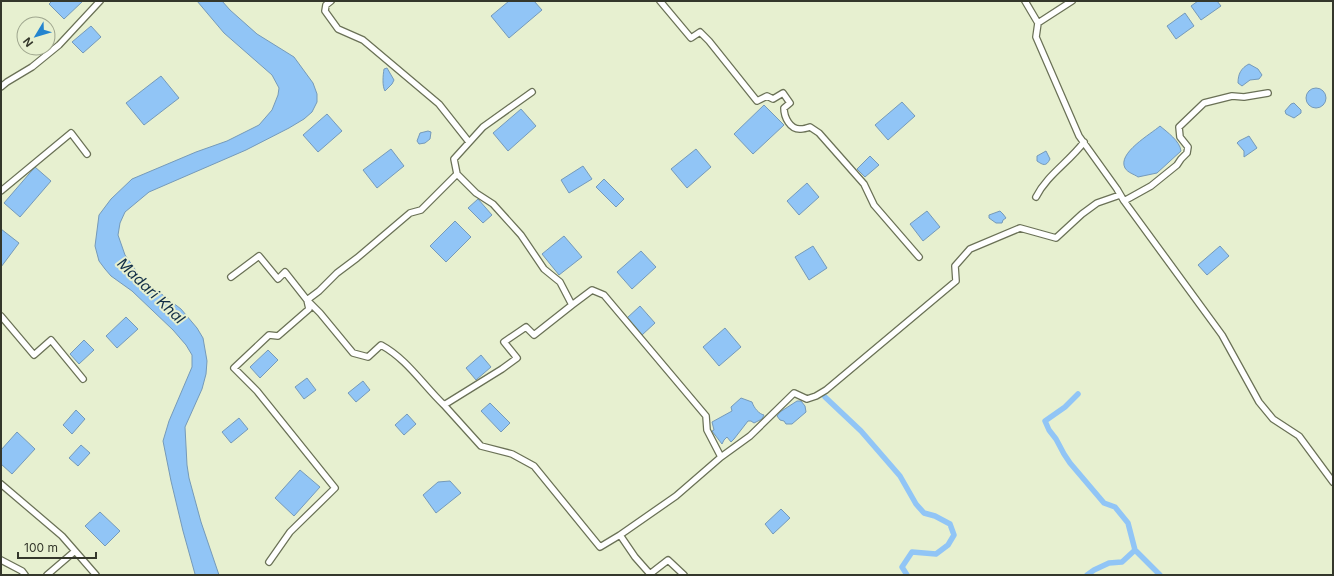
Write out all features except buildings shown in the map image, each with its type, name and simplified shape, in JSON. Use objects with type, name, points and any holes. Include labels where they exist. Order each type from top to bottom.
[{"type":"street","points":[[1,88],[7,82],[32,67],[59,45],[100,1]]},
{"type":"street","points":[[331,1],[326,5],[325,11],[338,29],[363,40],[438,104],[469,142]]},
{"type":"street","points":[[660,1],[691,38],[700,32],[709,41],[757,101],[767,96],[773,99],[783,94],[790,103],[784,108],[784,115],[788,122],[796,129],[810,127],[819,133],[864,184],[874,205],[919,257]]},
{"type":"street","points":[[1025,1],[1038,23],[1036,37],[1079,136],[1124,201],[1222,335],[1259,402],[1273,419],[1299,436],[1333,482]]},
{"type":"street","points":[[1038,23],[1072,1]]},
{"type":"street","points":[[532,92],[483,127],[454,159],[457,174],[476,193],[493,204],[521,235],[544,270],[560,282],[572,306]]},
{"type":"street","points":[[1124,201],[1151,186],[1178,165],[1187,153],[1188,147],[1180,137],[1179,127],[1204,103],[1232,96],[1244,97],[1268,93]]},
{"type":"street","points":[[1,191],[71,133],[87,154]]},
{"type":"street","points":[[1036,197],[1041,186],[1075,153],[1084,142]]},
{"type":"street","points":[[308,300],[337,273],[410,213],[421,210],[457,174]]},
{"type":"street","points":[[232,277],[259,256],[278,279],[285,272],[353,353],[368,357],[381,345],[389,349],[411,368],[428,389],[481,446],[512,454],[534,466],[600,547],[676,496],[721,457],[750,436],[794,393],[807,399],[826,390],[956,281],[955,266],[970,249],[1020,228],[1056,238],[1082,214],[1097,203],[1120,195]]},
{"type":"street","points":[[444,405],[517,358],[504,342],[526,327],[534,335],[592,290],[604,295],[706,416],[707,430],[721,457]]},
{"type":"street","points":[[269,562],[290,532],[335,488],[256,391],[234,368],[269,335],[278,336],[309,309],[308,300]]},
{"type":"street","points":[[1,316],[34,355],[51,340],[83,379]]},
{"type":"street","points":[[1,484],[62,536],[96,575]]},
{"type":"street","points":[[620,535],[649,575],[668,560],[684,575]]},
{"type":"street","points":[[47,575],[75,551]]},
{"type":"street","points":[[1,560],[22,571],[25,575]]},
{"type":"water","points":[[52,1],[83,1],[64,19],[49,4]]},
{"type":"water","name":"Madari Khal","points":[[197,1],[222,1],[257,34],[294,57],[313,83],[317,94],[317,102],[312,112],[304,119],[246,150],[149,192],[125,212],[120,223],[118,235],[125,255],[142,279],[181,309],[197,328],[203,338],[207,361],[206,374],[202,389],[185,427],[187,465],[201,522],[219,575],[195,574],[183,531],[163,441],[169,421],[192,367],[192,355],[186,345],[173,330],[132,291],[111,276],[99,261],[95,246],[99,215],[111,199],[132,179],[196,152],[227,141],[259,125],[272,110],[279,88],[272,75],[224,33]]},
{"type":"water","points":[[509,1],[534,1],[542,10],[509,38],[491,16]]},
{"type":"water","points":[[1198,1],[1217,1],[1221,6],[1201,20],[1191,6]]},
{"type":"water","points":[[1185,13],[1194,26],[1176,39],[1167,26]]},
{"type":"water","points":[[91,26],[101,37],[83,53],[72,42]]},
{"type":"water","points":[[1249,64],[1258,69],[1262,75],[1259,79],[1250,80],[1242,86],[1238,83],[1239,74],[1244,67]]},
{"type":"water","points":[[387,68],[394,80],[385,91],[383,74],[384,69]]},
{"type":"water","points":[[161,76],[179,98],[144,125],[126,103]]},
{"type":"water","points":[[1312,88],[1320,88],[1326,94],[1326,102],[1320,108],[1312,108],[1306,102],[1306,94]]},
{"type":"water","points":[[902,102],[915,116],[888,140],[875,125]]},
{"type":"water","points":[[1294,103],[1301,110],[1301,113],[1294,118],[1286,114],[1285,111],[1291,104]]},
{"type":"water","points":[[764,105],[784,125],[753,154],[734,134]]},
{"type":"water","points":[[521,109],[536,126],[508,151],[493,133]]},
{"type":"water","points":[[327,114],[342,131],[318,152],[303,135]]},
{"type":"water","points":[[1160,126],[1176,140],[1181,151],[1157,173],[1138,177],[1126,170],[1124,162],[1130,150]]},
{"type":"water","points":[[428,131],[431,132],[430,139],[425,143],[419,144],[417,141],[420,133]]},
{"type":"water","points":[[1249,136],[1257,148],[1244,157],[1244,151],[1237,143]]},
{"type":"water","points":[[391,149],[404,166],[377,188],[363,170]]},
{"type":"water","points":[[696,149],[711,167],[687,188],[671,169]]},
{"type":"water","points":[[1046,151],[1050,159],[1047,163],[1043,164],[1037,161],[1037,156]]},
{"type":"water","points":[[870,156],[879,165],[865,177],[857,169]]},
{"type":"water","points":[[583,166],[592,179],[569,193],[561,180]]},
{"type":"water","points":[[35,167],[51,181],[20,217],[4,203]]},
{"type":"water","points":[[604,179],[624,199],[616,207],[596,187]]},
{"type":"water","points":[[807,183],[819,197],[799,215],[787,201]]},
{"type":"water","points":[[478,199],[492,215],[483,223],[468,208]]},
{"type":"water","points":[[927,211],[940,227],[923,241],[910,224]]},
{"type":"water","points":[[1000,211],[1006,218],[1002,223],[996,223],[989,218],[989,215]]},
{"type":"water","points":[[455,221],[471,237],[446,262],[430,246]]},
{"type":"water","points":[[1,229],[19,243],[1,267]]},
{"type":"water","points":[[564,236],[582,257],[559,275],[542,254]]},
{"type":"water","points":[[813,246],[827,268],[809,280],[795,257]]},
{"type":"water","points":[[1220,246],[1229,256],[1207,275],[1198,265]]},
{"type":"water","points":[[641,251],[656,267],[632,289],[617,272]]},
{"type":"water","points":[[640,306],[655,323],[642,335],[627,318]]},
{"type":"water","points":[[126,317],[138,329],[117,348],[106,336]]},
{"type":"water","points":[[725,328],[741,347],[719,366],[703,347]]},
{"type":"water","points":[[84,340],[94,350],[79,364],[70,354]]},
{"type":"water","points":[[268,350],[278,360],[260,378],[250,367]]},
{"type":"water","points":[[481,355],[491,367],[476,380],[466,368]]},
{"type":"water","points":[[307,378],[316,390],[304,399],[295,387]]},
{"type":"water","points":[[363,381],[370,390],[356,402],[348,393]]},
{"type":"water","points":[[741,398],[752,402],[757,410],[764,415],[762,419],[754,423],[748,421],[731,442],[727,437],[722,444],[712,431],[714,430],[712,422],[732,411],[731,407]]},
{"type":"water","points":[[797,401],[801,401],[805,406],[806,412],[792,424],[786,424],[784,421],[780,420],[777,416],[780,412]]},
{"type":"water","points":[[490,403],[510,423],[501,432],[481,411]]},
{"type":"water","points":[[76,410],[85,419],[72,434],[63,425]]},
{"type":"water","points":[[407,414],[416,424],[404,435],[395,425]]},
{"type":"water","points":[[239,418],[248,429],[231,443],[222,432]]},
{"type":"water","points":[[17,432],[35,449],[12,474],[1,464],[1,450]]},
{"type":"water","points":[[81,445],[90,453],[78,466],[69,458]]},
{"type":"water","points":[[300,470],[320,487],[294,516],[275,498]]},
{"type":"water","points":[[450,481],[461,493],[436,513],[423,495],[438,482]]},
{"type":"water","points":[[781,509],[790,518],[773,534],[765,524]]},
{"type":"water","points":[[100,512],[120,531],[105,546],[85,526]]},
{"type":"waterway","points":[[1078,394],[1065,407],[1045,421],[1070,463],[1104,503],[1115,507],[1128,523],[1135,550]]},
{"type":"waterway","points":[[825,397],[861,431],[900,476],[916,504],[924,513],[935,516],[950,524],[954,535],[948,545],[936,554],[912,552],[902,567],[907,575]]},
{"type":"waterway","points":[[1087,575],[1109,563],[1122,562],[1135,550],[1160,575]]}]
